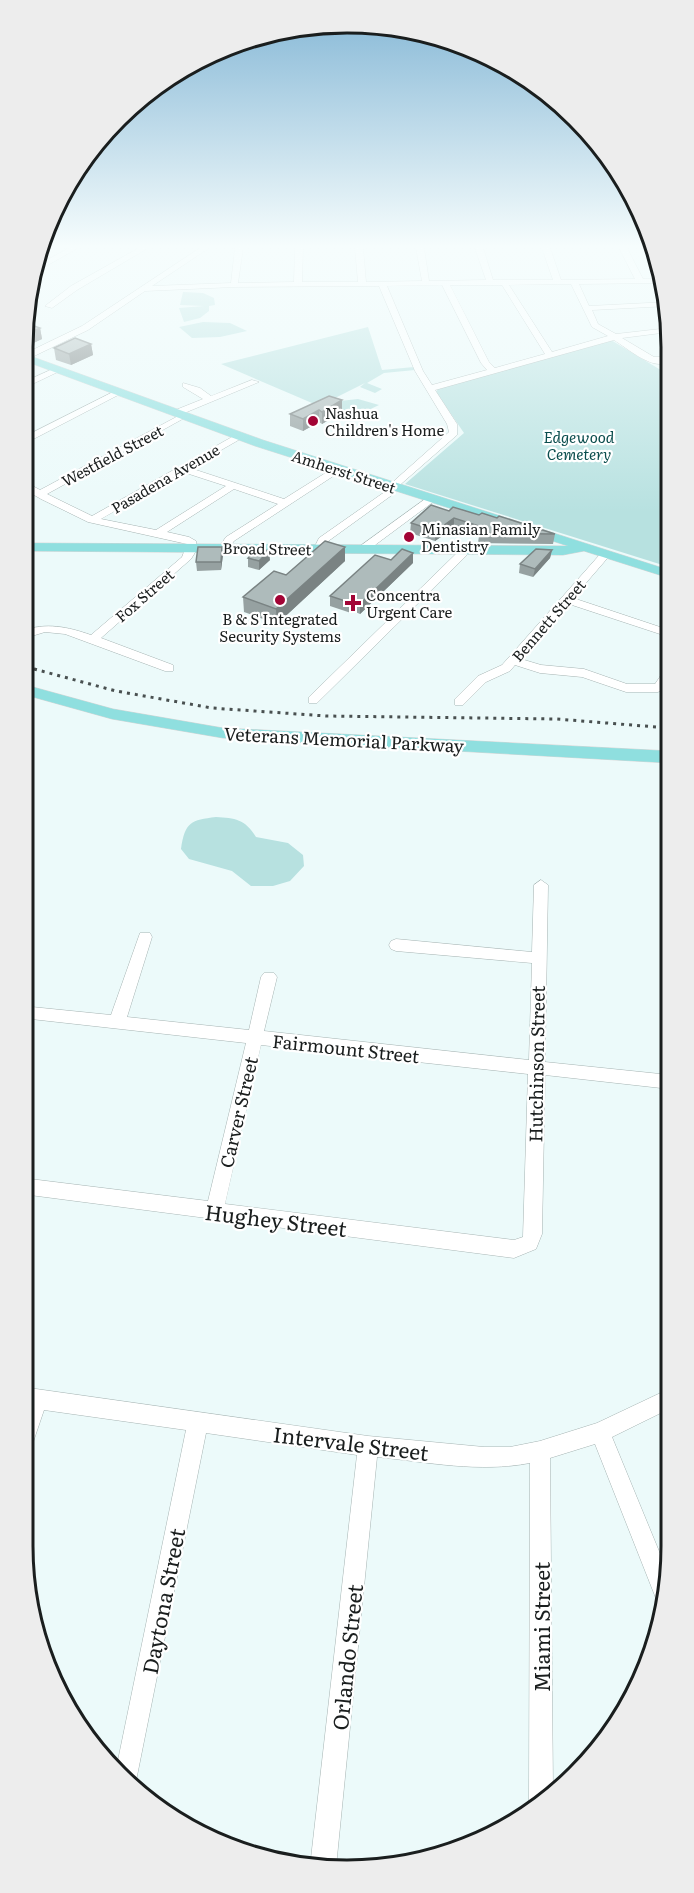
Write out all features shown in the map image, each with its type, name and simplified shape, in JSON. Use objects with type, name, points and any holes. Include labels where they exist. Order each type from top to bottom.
[{"type":"main road","name":"Amherst Street","points":[[33,360],[239,436],[661,571]]},
{"type":"main road","name":"Broad Street","points":[[33,547],[566,551],[576,550],[583,546]]},
{"type":"main road","name":"Veterans Memorial Parkway","points":[[33,692],[112,714],[223,733],[661,757]]},
{"type":"street","points":[[33,352],[68,336]]},
{"type":"street","points":[[319,548],[326,537],[389,493],[454,434],[452,424],[429,389],[406,336]]},
{"type":"street","points":[[472,336],[485,363],[493,371]]},
{"type":"street","points":[[538,336],[550,355]]},
{"type":"street","points":[[429,389],[620,336]]},
{"type":"street","points":[[615,337],[652,360]]},
{"type":"street","points":[[33,382],[58,370]]},
{"type":"street","name":"Westfield Street","points":[[40,494],[180,414],[255,382]]},
{"type":"street","points":[[186,385],[210,400]]},
{"type":"street","points":[[33,436],[120,392]]},
{"type":"street","name":"Pasadena Avenue","points":[[92,520],[239,436]]},
{"type":"street","points":[[183,468],[285,503]]},
{"type":"street","points":[[225,547],[230,539],[338,469]]},
{"type":"street","points":[[157,534],[234,485]]},
{"type":"street","points":[[33,490],[92,520],[187,539],[193,547]]},
{"type":"street","points":[[363,549],[432,499]]},
{"type":"street","name":"Fox Street","points":[[92,640],[186,559],[193,547]]},
{"type":"street","points":[[313,700],[466,550]]},
{"type":"street","name":"Bennett Street","points":[[459,702],[482,679],[502,671],[513,660],[606,554]]},
{"type":"street","points":[[566,600],[661,631]]},
{"type":"street","points":[[33,631],[56,629],[169,668]]},
{"type":"street","points":[[513,660],[540,669],[584,673],[626,688],[658,688],[661,686]]},
{"type":"street","name":"Hutchinson Street","points":[[530,1243],[533,1234],[541,885]]},
{"type":"street","points":[[117,1022],[145,937]]},
{"type":"street","points":[[396,945],[538,958]]},
{"type":"street","name":"Carver Street","points":[[214,1212],[269,977]]},
{"type":"street","name":"Fairmount Street","points":[[33,1013],[661,1082]]},
{"type":"street","name":"Hughey Street","points":[[33,1187],[514,1249],[530,1243]]},
{"type":"street","name":"Intervale Street","points":[[33,1398],[368,1446],[484,1458],[510,1457],[540,1451],[600,1432],[661,1403]]},
{"type":"street","name":"Daytona Street","points":[[128,1771],[198,1423]]},
{"type":"street","points":[[600,1432],[659,1578]]},
{"type":"street","name":"Orlando Street","points":[[324,1859],[368,1446]]},
{"type":"street","name":"Miami Street","points":[[540,1451],[540,1793]]},
{"type":"green space","points":[[190,336],[223,336],[220,337]]},
{"type":"green space","points":[[331,336],[371,336],[382,370],[414,367],[415,370],[384,373],[367,383],[382,389],[375,393],[360,387],[365,383],[319,406],[221,364]]},
{"type":"green space","name":"Edgewood Cemetery","points":[[611,340],[661,370],[661,564],[405,484],[464,433],[436,392],[438,389]]},
{"type":"green space","points":[[358,399],[379,405],[356,416],[333,405],[340,401]]},
{"type":"green space","points":[[216,817],[244,823],[256,837],[288,843],[303,855],[304,866],[290,881],[273,886],[251,886],[232,871],[189,859],[181,849],[187,828],[195,821]]},
{"type":"building","points":[[75,338],[91,344],[69,354],[54,348]]},
{"type":"building","points":[[329,396],[342,400],[322,412],[319,410],[303,419],[290,414]]},
{"type":"building","points":[[431,505],[449,511],[453,507],[479,515],[482,513],[497,518],[499,516],[555,534],[479,533],[485,528],[454,518],[436,531],[411,523]]},
{"type":"building","points":[[325,541],[345,547],[276,609],[243,597],[274,571],[286,575]]},
{"type":"building","points":[[198,547],[222,547],[221,562],[196,562]]},
{"type":"building","points":[[258,548],[269,551],[259,561],[248,558]]},
{"type":"building","points":[[402,549],[413,553],[360,604],[330,596],[375,555],[391,560]]},
{"type":"building","points":[[536,549],[552,550],[535,569],[520,564]]},
{"type":"railway","points":[[33,668],[39,670]]},
{"type":"railway","points":[[34,669],[116,691],[212,708],[326,716],[556,719],[661,727]]},
{"type":"place","name":"Nashua Children's Home","points":[[313,421]]},
{"type":"place","name":"Minasian Family Dentistry","points":[[409,537]]},
{"type":"place","name":"B & S Integrated Security Systems","points":[[280,600]]},
{"type":"place","name":"Concentra Urgent Care","points":[[353,603]]}]
